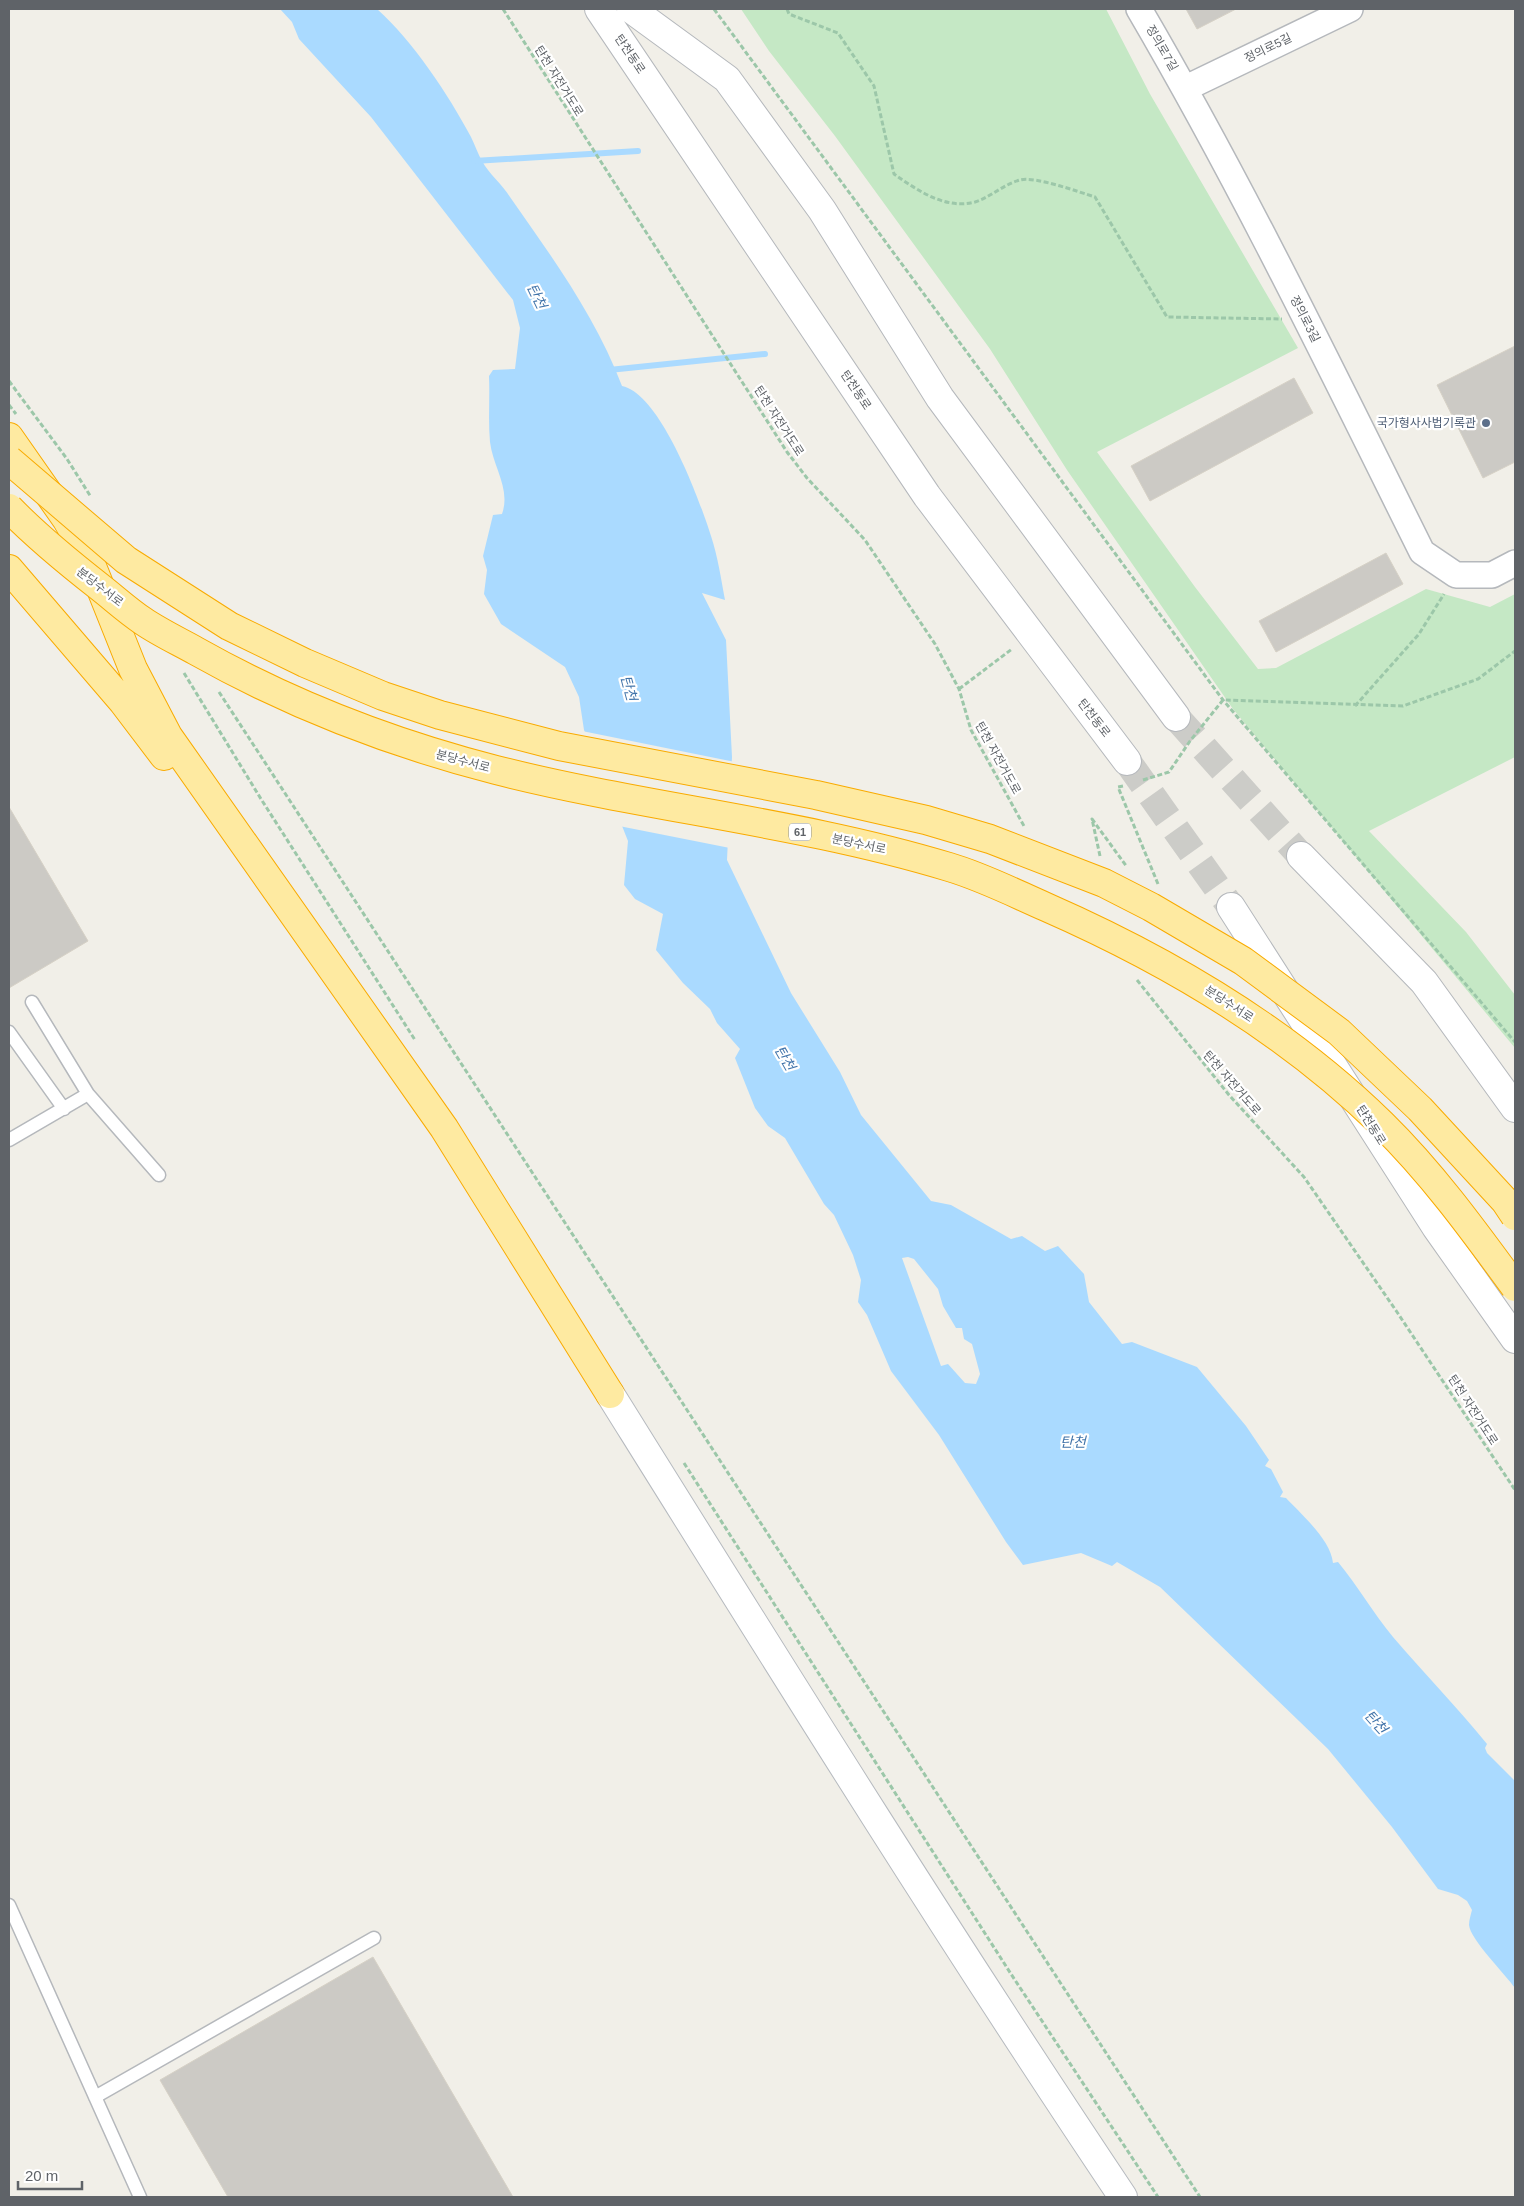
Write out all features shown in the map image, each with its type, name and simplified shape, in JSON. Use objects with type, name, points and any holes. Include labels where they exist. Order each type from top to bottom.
[{"type":"highway","points":[[9,437],[67,520],[89,559],[133,669],[168,736],[444,1128],[610,1394]]},
{"type":"highway","points":[[9,460],[126,560],[229,626],[305,663],[383,696],[440,715],[559,746],[816,795],[926,820],[990,839],[1104,883],[1151,907],[1243,961],[1339,1032],[1420,1109],[1505,1201],[1515,1216]]},
{"type":"highway","name":"분당수서로","points":[[9,508],[44,544],[142,620],[230,670],[296,702],[364,729],[436,754],[500,771],[885,850],[952,868],[992,883],[1091,926],[1201,985],[1247,1015],[1330,1076],[1385,1127],[1456,1206],[1515,1287]]},
{"type":"highway","points":[[9,568],[140,724],[189,790],[385,1066],[582,1365],[610,1394]]},
{"type":"street","name":"탄천동로","points":[[599,9],[927,496],[1031,635],[1130,776]]},
{"type":"street","points":[[631,9],[727,79],[822,210],[940,398],[1176,717]]},
{"type":"street","name":"정의로7길","points":[[1139,9],[1186,88]]},
{"type":"street","name":"정의로5길","points":[[1186,88],[1350,9]]},
{"type":"street","name":"정의로3길","points":[[1186,88],[1306,320],[1422,552],[1456,575]]},
{"type":"street","points":[[1456,575],[1492,575],[1515,563]]},
{"type":"street","points":[[1301,856],[1424,982],[1515,1108]]},
{"type":"street","name":"탄천동로","points":[[1231,907],[1436,1227],[1515,1339]]},
{"type":"street","points":[[610,1394],[1018,2041],[1123,2197]]},
{"type":"lane","points":[[32,1002],[88,1094],[159,1175]]},
{"type":"lane","points":[[9,1032],[64,1109]]},
{"type":"lane","points":[[9,1140],[88,1094]]},
{"type":"lane","points":[[9,1905],[140,2197]]},
{"type":"lane","points":[[95,2097],[374,1938]]},
{"type":"path","name":"탄천 자전거도로","points":[[503,9],[787,452],[807,478],[865,540],[936,644],[959,690],[971,730],[1012,800],[1028,833]]},
{"type":"path","points":[[714,9],[1223,700],[1515,1042]]},
{"type":"path","points":[[787,9],[789,14],[838,32],[874,86],[894,174],[912,187],[943,202],[975,202],[1022,179],[1056,185],[1095,197],[1166,317],[1306,320]]},
{"type":"path","points":[[9,381],[67,459],[94,501]]},
{"type":"path","points":[[1355,706],[1419,634],[1456,575]]},
{"type":"path","points":[[959,690],[1031,635]]},
{"type":"path","points":[[1223,700],[1355,706],[1403,706],[1478,679],[1515,651]]},
{"type":"path","points":[[218,690],[1200,2197]]},
{"type":"path","points":[[1118,787],[1130,776],[1169,772],[1190,741],[1223,700]]},
{"type":"path","name":"탄천 자전거도로","points":[[1133,975],[1229,1095],[1304,1177],[1397,1312],[1515,1490]]},
{"type":"green space","points":[[741,9],[1106,9],[1150,94],[1298,348],[1097,452],[1195,587],[1258,669],[1276,668],[1426,589],[1490,607],[1515,594],[1515,757],[1369,831],[1466,932],[1515,995],[1515,1048],[1233,709],[1067,470],[990,349],[835,136],[769,51]]},
{"type":"water","name":"탄천","points":[[280,9],[377,9],[404,36],[452,103],[485,166],[507,192],[572,288],[599,336],[622,386],[637,393],[651,408],[677,451],[698,499],[711,536],[725,600],[702,593],[726,640],[732,757],[727,860],[791,993],[840,1072],[861,1115],[931,1201],[951,1205],[1011,1239],[1022,1236],[1045,1251],[1058,1246],[1084,1274],[1089,1302],[1122,1344],[1132,1342],[1197,1367],[1246,1426],[1269,1460],[1265,1466],[1271,1469],[1283,1492],[1280,1497],[1286,1498],[1314,1528],[1327,1545],[1333,1563],[1338,1562],[1393,1637],[1487,1744],[1485,1748],[1487,1753],[1515,1781],[1515,1988],[1475,1939],[1469,1925],[1472,1910],[1467,1901],[1458,1895],[1438,1889],[1392,1827],[1328,1749],[1160,1587],[1117,1562],[1112,1566],[1081,1553],[1023,1565],[1006,1542],[939,1435],[891,1371],[867,1315],[858,1302],[861,1280],[853,1255],[834,1215],[824,1204],[785,1138],[768,1126],[755,1108],[735,1058],[740,1049],[717,1023],[710,1009],[683,983],[656,950],[663,914],[635,899],[624,885],[628,841],[584,730],[579,697],[565,667],[501,624],[484,594],[487,570],[483,556],[493,515],[502,514],[504,505],[503,487],[490,442],[489,376],[493,370],[515,369],[520,328],[513,300],[371,117],[299,39],[292,22]],"holes":[[[902,1258],[914,1259],[938,1289],[943,1306],[956,1328],[962,1328],[964,1339],[972,1344],[980,1374],[976,1384],[965,1383],[948,1364],[941,1366]]]},
{"type":"pier","points":[[582,731],[735,762],[730,848],[619,826]]},
{"type":"building","points":[[1186,9],[1236,9],[1197,29]]},
{"type":"building","name":"국가형사사법기록관","points":[[1515,346],[1515,462],[1483,478],[1437,385]]},
{"type":"building","points":[[1294,378],[1313,413],[1150,501],[1131,466]]},
{"type":"building","points":[[1386,553],[1403,584],[1276,652],[1259,621]]},
{"type":"building","points":[[9,807],[88,941],[9,988]]},
{"type":"building","points":[[373,1957],[513,2197],[228,2197],[160,2080]]},
{"type":"waterway","points":[[474,161],[638,151]]},
{"type":"waterway","points":[[609,370],[765,354]]},
{"type":"tunnel","points":[[1176,717],[1301,856]]},
{"type":"tunnel","points":[[1127,761],[1231,907]]},
{"type":"place","name":"국가형사사법기록관","points":[[1486,423]]}]
